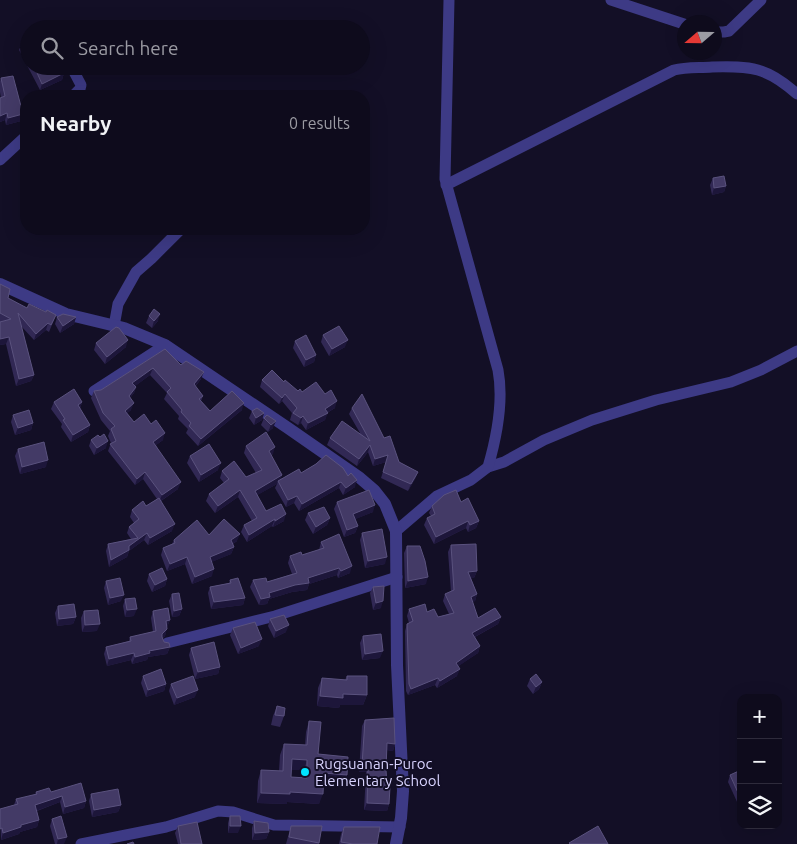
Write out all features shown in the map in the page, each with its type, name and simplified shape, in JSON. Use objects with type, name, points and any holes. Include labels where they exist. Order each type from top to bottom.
[{"type":"street","points":[[449,0],[446,185],[472,274],[501,386],[501,403],[488,467]]},
{"type":"street","points":[[611,0],[677,22]]},
{"type":"street","points":[[722,32],[729,31],[761,0]]},
{"type":"street","points":[[446,185],[674,70],[688,68],[751,68],[778,78],[797,94]]},
{"type":"street","points":[[76,75],[82,85],[79,90]]},
{"type":"street","points":[[0,160],[20,142]]},
{"type":"street","points":[[114,326],[118,304],[136,272],[175,235]]},
{"type":"street","points":[[0,284],[66,314],[124,328],[165,345],[360,478],[374,490],[385,504],[396,531],[397,665],[402,790],[400,827],[396,844]]},
{"type":"street","points":[[94,391],[165,345]]},
{"type":"street","points":[[396,531],[437,496],[470,480],[488,467],[504,462],[544,440],[592,420],[656,400],[731,382],[761,370],[797,351]]},
{"type":"street","points":[[167,643],[268,618],[397,577]]},
{"type":"street","points":[[81,844],[166,827],[218,811],[233,812],[274,824],[400,827]]},
{"type":"building","points":[[38,75],[60,75],[42,84]]},
{"type":"building","points":[[13,76],[20,103],[20,115],[8,118],[7,113],[0,116],[0,98],[5,96],[1,78]]},
{"type":"building","points":[[724,176],[726,186],[714,188],[713,178]]},
{"type":"building","points":[[0,284],[10,289],[8,298],[27,308],[29,304],[56,315],[51,325],[48,323],[36,334],[18,313],[34,375],[19,379],[9,337],[0,339],[0,322],[11,319],[0,313]]},
{"type":"building","points":[[154,309],[160,314],[154,321],[149,316]]},
{"type":"building","points":[[63,314],[76,317],[63,326],[57,317]]},
{"type":"building","points":[[339,326],[348,340],[332,349],[323,335]]},
{"type":"building","points":[[116,327],[119,328],[128,340],[107,357],[96,343]]},
{"type":"building","points":[[306,335],[316,355],[306,360],[295,341]]},
{"type":"building","points":[[165,349],[181,365],[186,361],[204,372],[194,384],[203,396],[199,399],[210,411],[232,391],[244,403],[201,439],[189,426],[191,423],[167,392],[171,388],[153,368],[132,383],[136,387],[129,396],[134,403],[125,411],[134,422],[144,414],[151,424],[156,420],[165,433],[153,442],[181,482],[162,495],[145,472],[137,479],[110,444],[116,441],[111,429],[115,426],[103,413],[94,391],[101,390]]},
{"type":"building","points":[[272,370],[284,382],[285,380],[298,391],[300,389],[302,392],[316,382],[325,394],[331,390],[337,401],[325,409],[328,413],[308,423],[303,416],[301,418],[293,413],[297,408],[285,394],[282,398],[262,380]]},
{"type":"building","points":[[74,389],[82,402],[78,405],[90,425],[73,435],[54,402]]},
{"type":"building","points":[[362,394],[384,438],[390,436],[399,462],[418,472],[411,484],[383,472],[388,455],[375,459],[370,445],[359,459],[330,438],[342,421],[370,441],[352,408]]},
{"type":"building","points":[[257,408],[264,413],[256,418],[252,411]]},
{"type":"building","points":[[29,410],[33,423],[18,428],[13,415]]},
{"type":"building","points":[[267,415],[276,421],[271,425],[264,418]]},
{"type":"building","points":[[266,432],[275,447],[269,451],[282,475],[255,491],[266,511],[281,504],[286,514],[249,535],[244,525],[257,518],[240,490],[218,506],[209,494],[229,479],[222,471],[234,461],[246,477],[262,470],[246,446]]},
{"type":"building","points":[[104,434],[108,441],[97,448],[91,440],[98,435],[100,437]]},
{"type":"building","points":[[44,442],[48,460],[22,467],[18,449]]},
{"type":"building","points":[[209,444],[221,463],[201,475],[190,456]]},
{"type":"building","points":[[326,455],[343,468],[348,476],[351,473],[357,480],[346,488],[341,482],[302,504],[297,496],[288,500],[278,481],[299,469],[301,473]]},
{"type":"building","points":[[369,490],[375,505],[353,514],[358,526],[347,530],[337,502]]},
{"type":"building","points":[[456,490],[461,502],[468,498],[479,521],[470,525],[468,521],[436,537],[427,518],[435,514],[432,506],[444,495]]},
{"type":"building","points":[[159,498],[175,524],[150,538],[147,533],[129,546],[129,550],[111,560],[108,544],[138,538],[129,527],[139,519],[132,510],[143,501],[146,506]]},
{"type":"building","points":[[324,507],[330,518],[316,527],[308,513]]},
{"type":"building","points":[[224,519],[240,534],[231,540],[234,547],[210,557],[214,569],[195,577],[187,557],[170,564],[163,548],[175,543],[174,540],[197,520],[209,535]]},
{"type":"building","points":[[382,529],[387,557],[368,561],[362,533]]},
{"type":"building","points":[[339,534],[352,566],[341,571],[339,568],[308,578],[309,583],[269,593],[270,597],[261,599],[253,580],[266,578],[267,582],[297,573],[290,556],[301,552],[302,555],[324,548],[321,542]]},
{"type":"building","points":[[476,544],[477,571],[468,572],[477,594],[471,597],[478,618],[495,608],[501,617],[472,633],[480,646],[456,663],[460,669],[440,681],[438,678],[411,689],[409,684],[407,624],[413,621],[409,609],[425,604],[427,612],[434,609],[438,617],[454,613],[445,594],[454,590],[451,545]]},
{"type":"building","points":[[407,546],[420,546],[428,577],[408,581]]},
{"type":"building","points":[[162,568],[167,579],[155,585],[149,574]]},
{"type":"building","points":[[120,578],[124,595],[110,598],[106,581]]},
{"type":"building","points":[[238,578],[245,598],[214,602],[210,587],[231,583],[230,580]]},
{"type":"building","points":[[384,586],[383,601],[376,603],[373,587]]},
{"type":"building","points":[[179,593],[182,609],[174,611],[172,594]]},
{"type":"building","points":[[135,598],[137,609],[127,610],[125,599]]},
{"type":"building","points":[[74,604],[76,617],[59,619],[58,606]]},
{"type":"building","points":[[168,608],[170,620],[166,621],[167,629],[162,634],[162,637],[164,642],[169,643],[170,647],[149,651],[150,653],[135,657],[134,653],[109,659],[106,647],[131,641],[130,637],[156,631],[153,611]]},
{"type":"building","points":[[98,610],[100,624],[85,625],[84,611]]},
{"type":"building","points":[[284,615],[289,625],[276,631],[270,619]]},
{"type":"building","points":[[255,622],[262,639],[241,648],[233,628]]},
{"type":"building","points":[[381,634],[383,651],[365,654],[363,636]]},
{"type":"building","points":[[214,642],[220,667],[198,672],[191,648]]},
{"type":"building","points":[[161,669],[166,684],[148,690],[143,676]]},
{"type":"building","points":[[536,674],[542,682],[536,687],[530,679]]},
{"type":"building","points":[[193,676],[198,690],[177,698],[171,684]]},
{"type":"building","points":[[347,676],[367,676],[367,695],[343,694],[343,698],[320,696],[322,678],[347,680]]},
{"type":"building","points":[[277,706],[285,708],[284,716],[275,715]]},
{"type":"building","points":[[394,718],[395,744],[387,743],[386,770],[387,786],[390,787],[389,804],[367,803],[368,766],[362,765],[365,720]]},
{"type":"building","points":[[309,721],[321,722],[318,754],[348,757],[347,775],[324,773],[323,794],[261,793],[261,770],[283,771],[284,744],[307,745]],"holes":[[[292,759],[307,760],[307,778],[291,777]]]},
{"type":"building","points":[[737,772],[737,790],[730,775]]},
{"type":"building","points":[[81,783],[86,801],[65,807],[62,796],[35,805],[39,820],[3,833],[2,828],[0,829],[0,809],[18,804],[16,799],[37,794],[36,792],[49,788],[51,792]]},
{"type":"building","points":[[118,789],[121,805],[94,810],[91,794]]},
{"type":"building","points":[[61,816],[67,837],[58,839],[52,819]]},
{"type":"building","points":[[230,816],[240,816],[241,826],[230,826]]},
{"type":"building","points":[[254,821],[268,823],[269,832],[255,833]]},
{"type":"building","points":[[197,822],[202,844],[181,844],[178,826]]},
{"type":"building","points":[[291,826],[322,826],[319,843],[289,837]]},
{"type":"building","points":[[598,826],[608,844],[569,843]]},
{"type":"building","points":[[344,827],[380,827],[377,844],[341,842]]},
{"type":"place","name":"Rugsuanan-Puroc Elementary School","points":[[305,772]]}]
